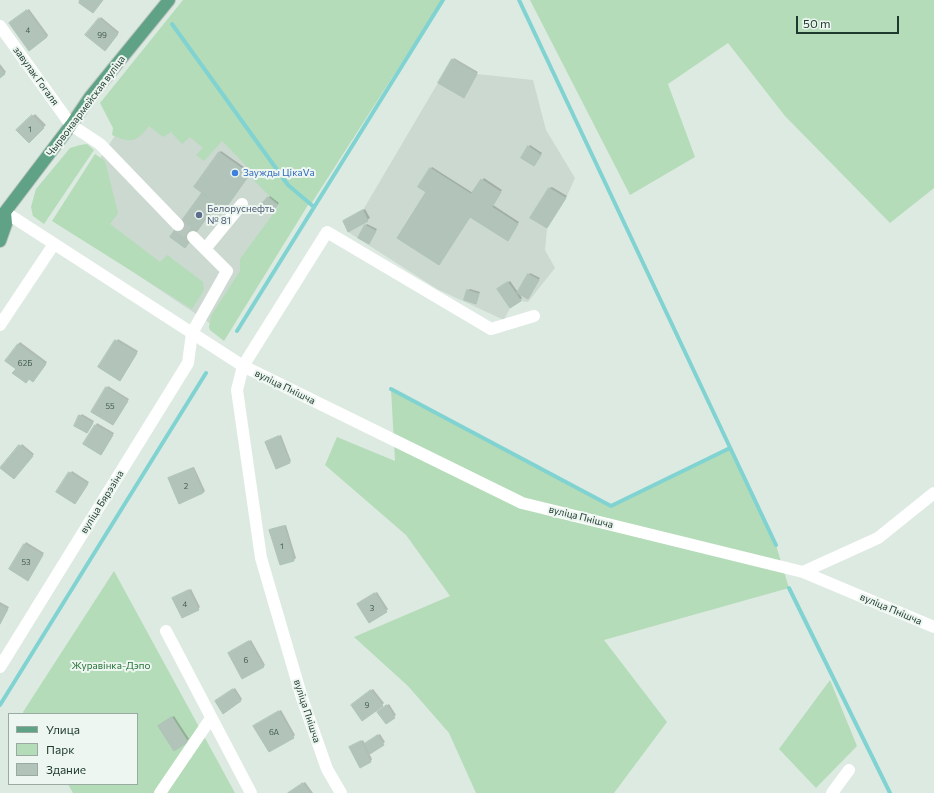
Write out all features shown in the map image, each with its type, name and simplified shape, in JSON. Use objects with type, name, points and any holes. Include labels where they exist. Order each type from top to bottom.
[{"type":"main road","name":"Чырвонаармейская вуліца","points":[[3,214],[72,125],[90,97],[169,0]]},
{"type":"main road","points":[[0,241],[6,224],[3,214]]},
{"type":"street","name":"завулак Гогаля","points":[[0,26],[72,125],[100,144],[178,225]]},
{"type":"street","points":[[205,249],[242,204]]},
{"type":"street","name":"вуліца Пнішча","points":[[3,214],[54,244],[243,366],[522,503],[803,572],[934,627]]},
{"type":"street","points":[[243,366],[327,232],[491,329],[534,316]]},
{"type":"street","points":[[192,333],[227,271],[193,237]]},
{"type":"street","points":[[0,325],[54,244]]},
{"type":"street","name":"вуліца Бярэзіна","points":[[0,667],[188,363],[192,333]]},
{"type":"street","name":"вуліца Пнішча","points":[[243,366],[237,390],[261,558],[302,698],[327,769],[342,793]]},
{"type":"street","points":[[803,572],[878,538],[934,493]]},
{"type":"street","points":[[166,631],[250,793]]},
{"type":"street","points":[[160,793],[211,718]]},
{"type":"street","points":[[832,793],[849,770]]},
{"type":"shaded area","points":[[452,59],[477,74],[533,80],[546,130],[575,178],[566,198],[547,228],[545,250],[555,268],[528,302],[521,301],[510,308],[504,320],[437,289],[348,232],[343,221],[363,210]]},
{"type":"shaded area","points":[[155,75],[290,208],[214,326],[58,222]]},
{"type":"green space","points":[[183,0],[442,0],[311,204],[308,205],[224,341],[210,330],[209,327],[211,316],[240,271],[240,259],[279,206],[252,178],[254,174],[222,141],[204,161],[196,155],[203,148],[190,137],[182,144],[171,132],[163,137],[149,126],[143,134],[133,140],[122,139],[112,135],[113,128],[100,103]]},
{"type":"green space","points":[[530,0],[934,0],[934,188],[890,223],[785,116],[728,43],[668,84],[695,157],[630,195]]},
{"type":"green space","points":[[87,144],[94,150],[44,224],[33,216],[31,207],[36,189],[70,148]]},
{"type":"green space","points":[[95,154],[105,161],[118,213],[110,224],[160,262],[167,255],[203,282],[204,290],[192,309],[52,221]]},
{"type":"green space","points":[[391,389],[611,506],[730,448],[776,545],[789,588],[604,640],[667,722],[614,793],[476,793],[449,733],[408,686],[354,637],[450,596],[406,535],[325,465],[337,437],[395,461]]},
{"type":"green space","name":"Журавінка-Дэпо","points":[[114,571],[235,793],[73,793],[69,785],[138,785],[138,713],[23,712]]},
{"type":"green space","points":[[830,680],[857,746],[816,788],[779,749]]},
{"type":"building","points":[[80,0],[103,0],[93,13],[79,3]]},
{"type":"building","points":[[27,10],[47,37],[29,51],[9,23]]},
{"type":"building","points":[[99,18],[118,34],[105,51],[85,35]]},
{"type":"building","points":[[452,59],[477,74],[464,98],[438,83]]},
{"type":"building","points":[[0,68],[5,74],[0,78]]},
{"type":"building","points":[[32,115],[44,128],[29,143],[16,130]]},
{"type":"building","points":[[528,146],[541,155],[534,166],[521,158]]},
{"type":"building","points":[[219,152],[250,174],[225,209],[194,187]]},
{"type":"building","points":[[430,168],[471,194],[481,179],[501,192],[492,207],[518,224],[508,241],[470,217],[439,265],[397,238],[426,192],[418,187]]},
{"type":"building","points":[[549,188],[566,198],[547,228],[530,218]]},
{"type":"building","points":[[202,193],[217,203],[185,248],[170,237]]},
{"type":"building","points":[[268,197],[278,205],[270,214],[260,206]]},
{"type":"building","points":[[363,210],[368,221],[348,232],[343,221]]},
{"type":"building","points":[[365,225],[376,231],[369,244],[358,238]]},
{"type":"building","points":[[528,274],[539,280],[528,299],[517,293]]},
{"type":"building","points":[[508,282],[521,301],[510,308],[497,289]]},
{"type":"building","points":[[467,290],[479,294],[476,304],[464,300]]},
{"type":"building","points":[[115,340],[137,353],[120,381],[98,367]]},
{"type":"building","points":[[18,344],[46,364],[33,382],[29,379],[26,383],[12,373],[16,369],[5,361]]},
{"type":"building","points":[[106,387],[128,401],[113,425],[91,412]]},
{"type":"building","points":[[79,415],[93,423],[87,433],[74,426]]},
{"type":"building","points":[[95,425],[113,435],[101,455],[83,444]]},
{"type":"building","points":[[279,436],[290,463],[276,469],[265,442]]},
{"type":"building","points":[[19,445],[33,456],[14,479],[0,468]]},
{"type":"building","points":[[193,468],[203,493],[179,504],[168,478]]},
{"type":"building","points":[[69,472],[88,484],[75,504],[56,492]]},
{"type":"building","points":[[284,526],[294,561],[280,565],[269,530]]},
{"type":"building","points":[[24,544],[43,555],[28,581],[9,569]]},
{"type":"building","points":[[189,590],[199,610],[182,618],[172,598]]},
{"type":"building","points":[[375,593],[387,612],[369,623],[357,604]]},
{"type":"building","points":[[0,605],[8,609],[0,624]]},
{"type":"building","points":[[249,641],[264,667],[242,679],[228,653]]},
{"type":"building","points":[[233,689],[241,701],[223,714],[215,701]]},
{"type":"building","points":[[371,690],[383,706],[362,721],[351,705]]},
{"type":"building","points":[[387,705],[395,718],[386,724],[377,712]]},
{"type":"building","points":[[279,711],[294,738],[269,752],[253,726]]},
{"type":"building","points":[[172,717],[188,742],[174,751],[158,726]]},
{"type":"building","points":[[378,735],[384,745],[370,754],[364,744]]},
{"type":"building","points":[[361,741],[371,762],[360,768],[349,747]]},
{"type":"building","points":[[303,783],[310,793],[288,793]]},
{"type":"waterway","points":[[237,331],[443,0]]},
{"type":"waterway","points":[[519,0],[776,545]]},
{"type":"waterway","points":[[172,24],[288,185],[314,207]]},
{"type":"waterway","points":[[0,705],[206,373]]},
{"type":"waterway","points":[[391,389],[611,506],[730,448]]},
{"type":"waterway","points":[[789,588],[890,793]]},
{"type":"tunnel","points":[[178,225],[193,237]]},
{"type":"place","name":"Заужды ЦікаVа","points":[[235,173]]},
{"type":"place","name":"Белоруснефть № 81","points":[[199,215]]}]
